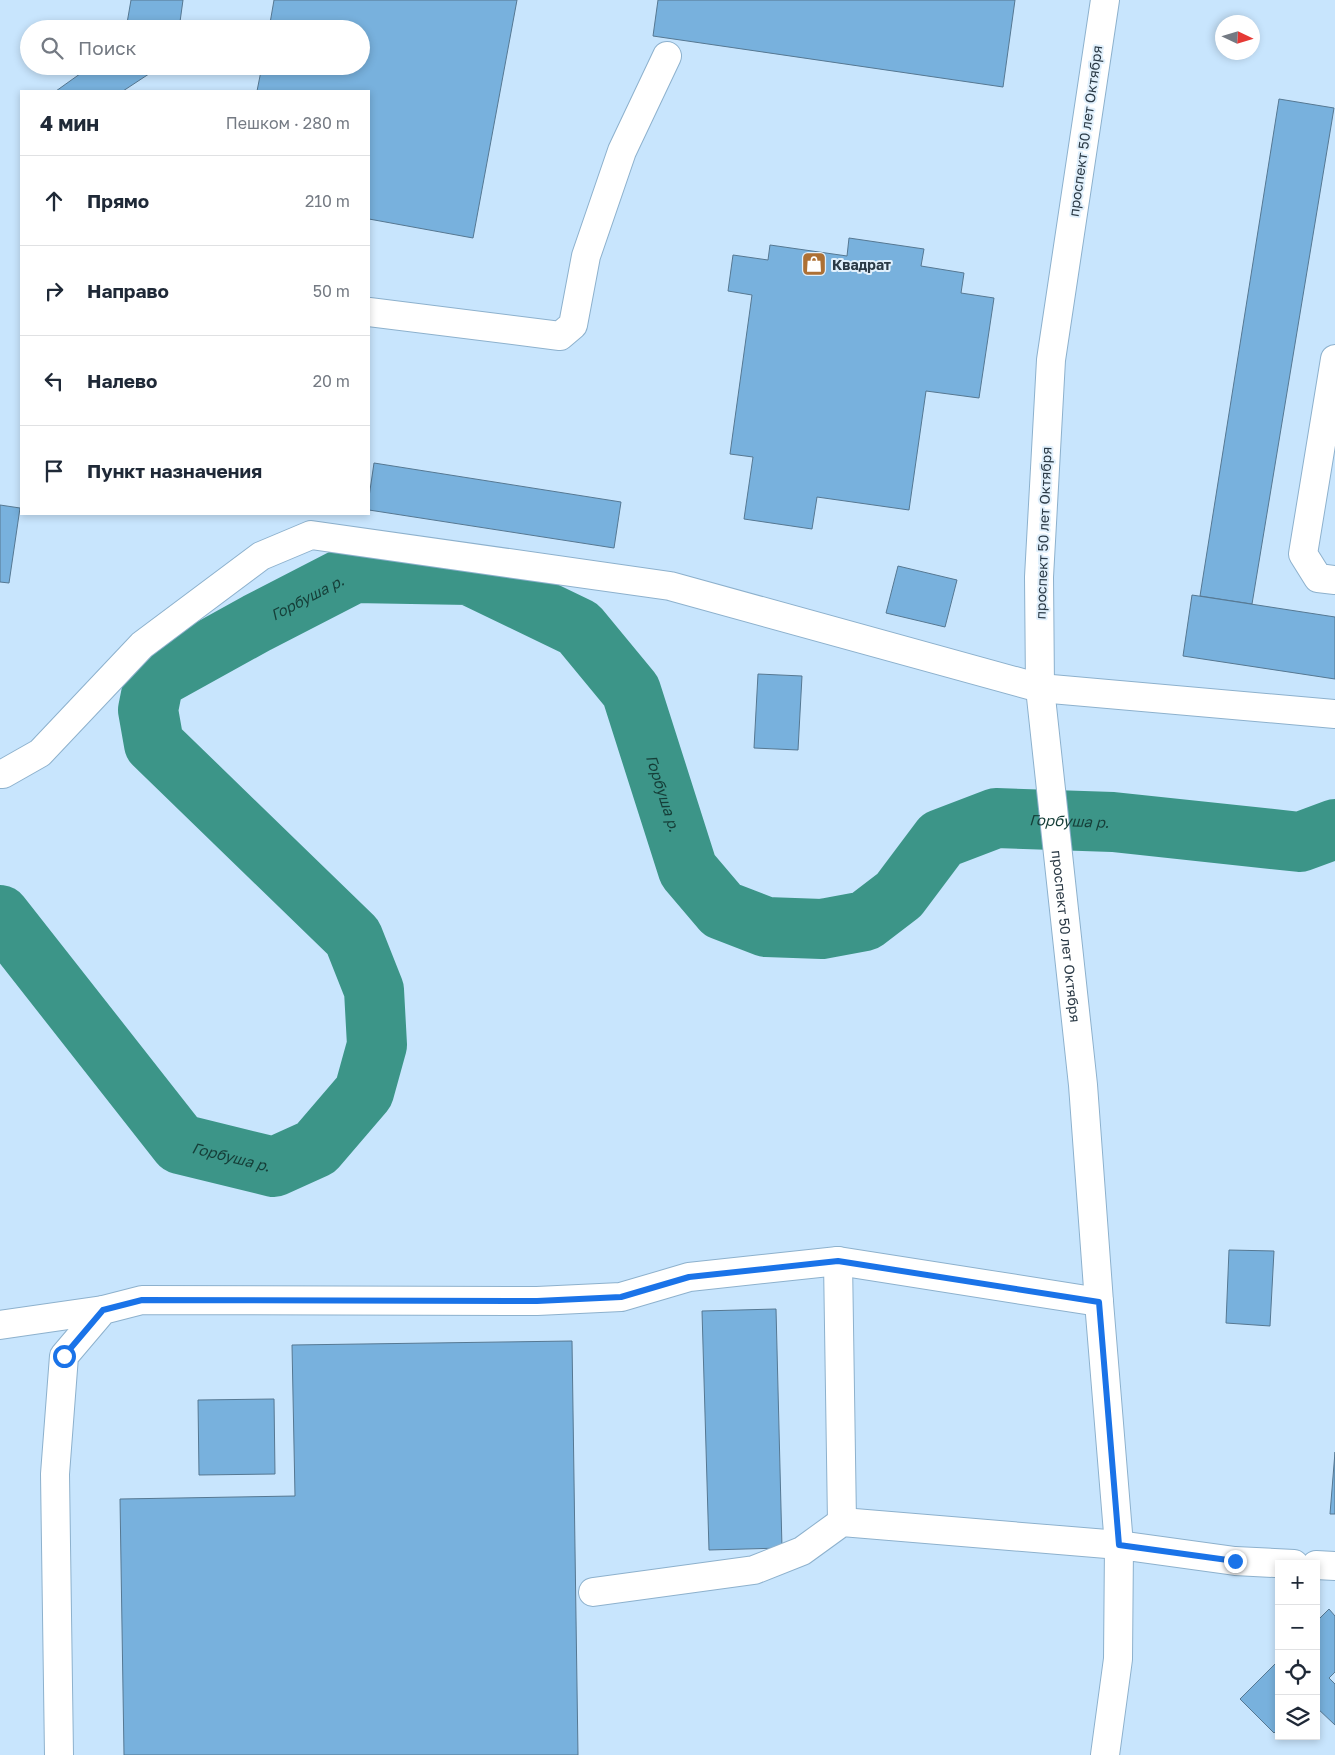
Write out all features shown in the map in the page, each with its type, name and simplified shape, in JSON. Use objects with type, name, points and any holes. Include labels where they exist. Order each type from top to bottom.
[{"type":"main road","name":"проспект 50 лет Октября","points":[[1105,0],[1051,360],[1039,577],[1040,688],[1084,1085],[1099,1302],[1119,1545],[1118,1659],[1105,1755]]},
{"type":"main road","points":[[370,312],[560,336],[573,325],[586,256],[622,150],[667,56]]},
{"type":"main road","points":[[1335,360],[1303,554],[1318,578],[1335,580]]},
{"type":"main road","points":[[0,774],[40,753],[142,645],[261,556],[311,535],[670,586],[1040,688],[1335,714]]},
{"type":"main road","points":[[838,1261],[842,1522]]},
{"type":"main road","points":[[0,1325],[103,1310],[142,1300],[537,1301],[621,1297],[689,1277],[838,1261],[1099,1302]]},
{"type":"main road","points":[[60,1755],[55,1474],[64,1356],[103,1310]]},
{"type":"main road","points":[[593,1592],[754,1570],[802,1551],[842,1522],[1119,1545],[1235,1561],[1275,1563]]},
{"type":"main road","points":[[1320,1565],[1335,1566]]},
{"type":"building","points":[[131,0],[183,0],[180,20],[128,20]]},
{"type":"building","points":[[274,0],[517,0],[473,238],[370,219],[370,90],[257,90],[260,75],[370,75],[370,20],[271,20]]},
{"type":"building","points":[[658,0],[1015,0],[1003,87],[653,36]]},
{"type":"building","points":[[78,75],[147,75],[125,90],[57,90]]},
{"type":"building","points":[[1279,99],[1334,108],[1252,604],[1200,596]]},
{"type":"building","points":[[849,238],[924,249],[921,266],[964,273],[961,293],[994,298],[979,398],[926,391],[909,510],[817,497],[812,529],[744,519],[753,457],[730,454],[752,295],[728,291],[733,255],[768,260],[770,245],[847,256]]},
{"type":"building","points":[[374,463],[621,502],[614,548],[370,510],[370,490]]},
{"type":"building","points":[[0,505],[20,508],[9,583],[0,582]]},
{"type":"building","points":[[898,566],[957,580],[945,627],[886,613]]},
{"type":"building","points":[[1192,595],[1335,617],[1335,679],[1183,656]]},
{"type":"building","points":[[758,674],[802,676],[798,750],[754,748]]},
{"type":"building","points":[[1229,1250],[1274,1251],[1270,1326],[1226,1323]]},
{"type":"building","points":[[776,1309],[782,1548],[709,1550],[702,1311]]},
{"type":"building","points":[[572,1341],[578,1755],[124,1755],[120,1499],[295,1496],[292,1345]]},
{"type":"building","points":[[274,1399],[275,1474],[199,1475],[198,1400]]},
{"type":"building","points":[[1335,1452],[1335,1514],[1330,1514]]},
{"type":"building","points":[[1329,1609],[1335,1616],[1335,1672],[1329,1678],[1335,1684],[1335,1725],[1320,1711],[1320,1618]]},
{"type":"building","points":[[1275,1664],[1275,1732],[1240,1699]]},
{"type":"waterway","name":"Горбуша р.","points":[[0,915],[180,1144],[274,1167],[316,1148],[364,1092],[377,1045],[374,990],[353,937],[154,744],[148,710],[154,680],[257,623],[354,573],[469,575],[579,628],[631,691],[688,870],[722,910],[766,927],[822,929],[865,921],[899,895],[941,839],[996,818],[1113,822],[1300,842],[1335,829]]},
{"type":"place","name":"Квадрат","points":[[814,264]]},
{"type":"route","points":[[64,1356],[103,1310],[142,1300],[537,1301],[621,1297],[689,1277],[838,1261],[1099,1302],[1119,1545],[1235,1561]]}]
